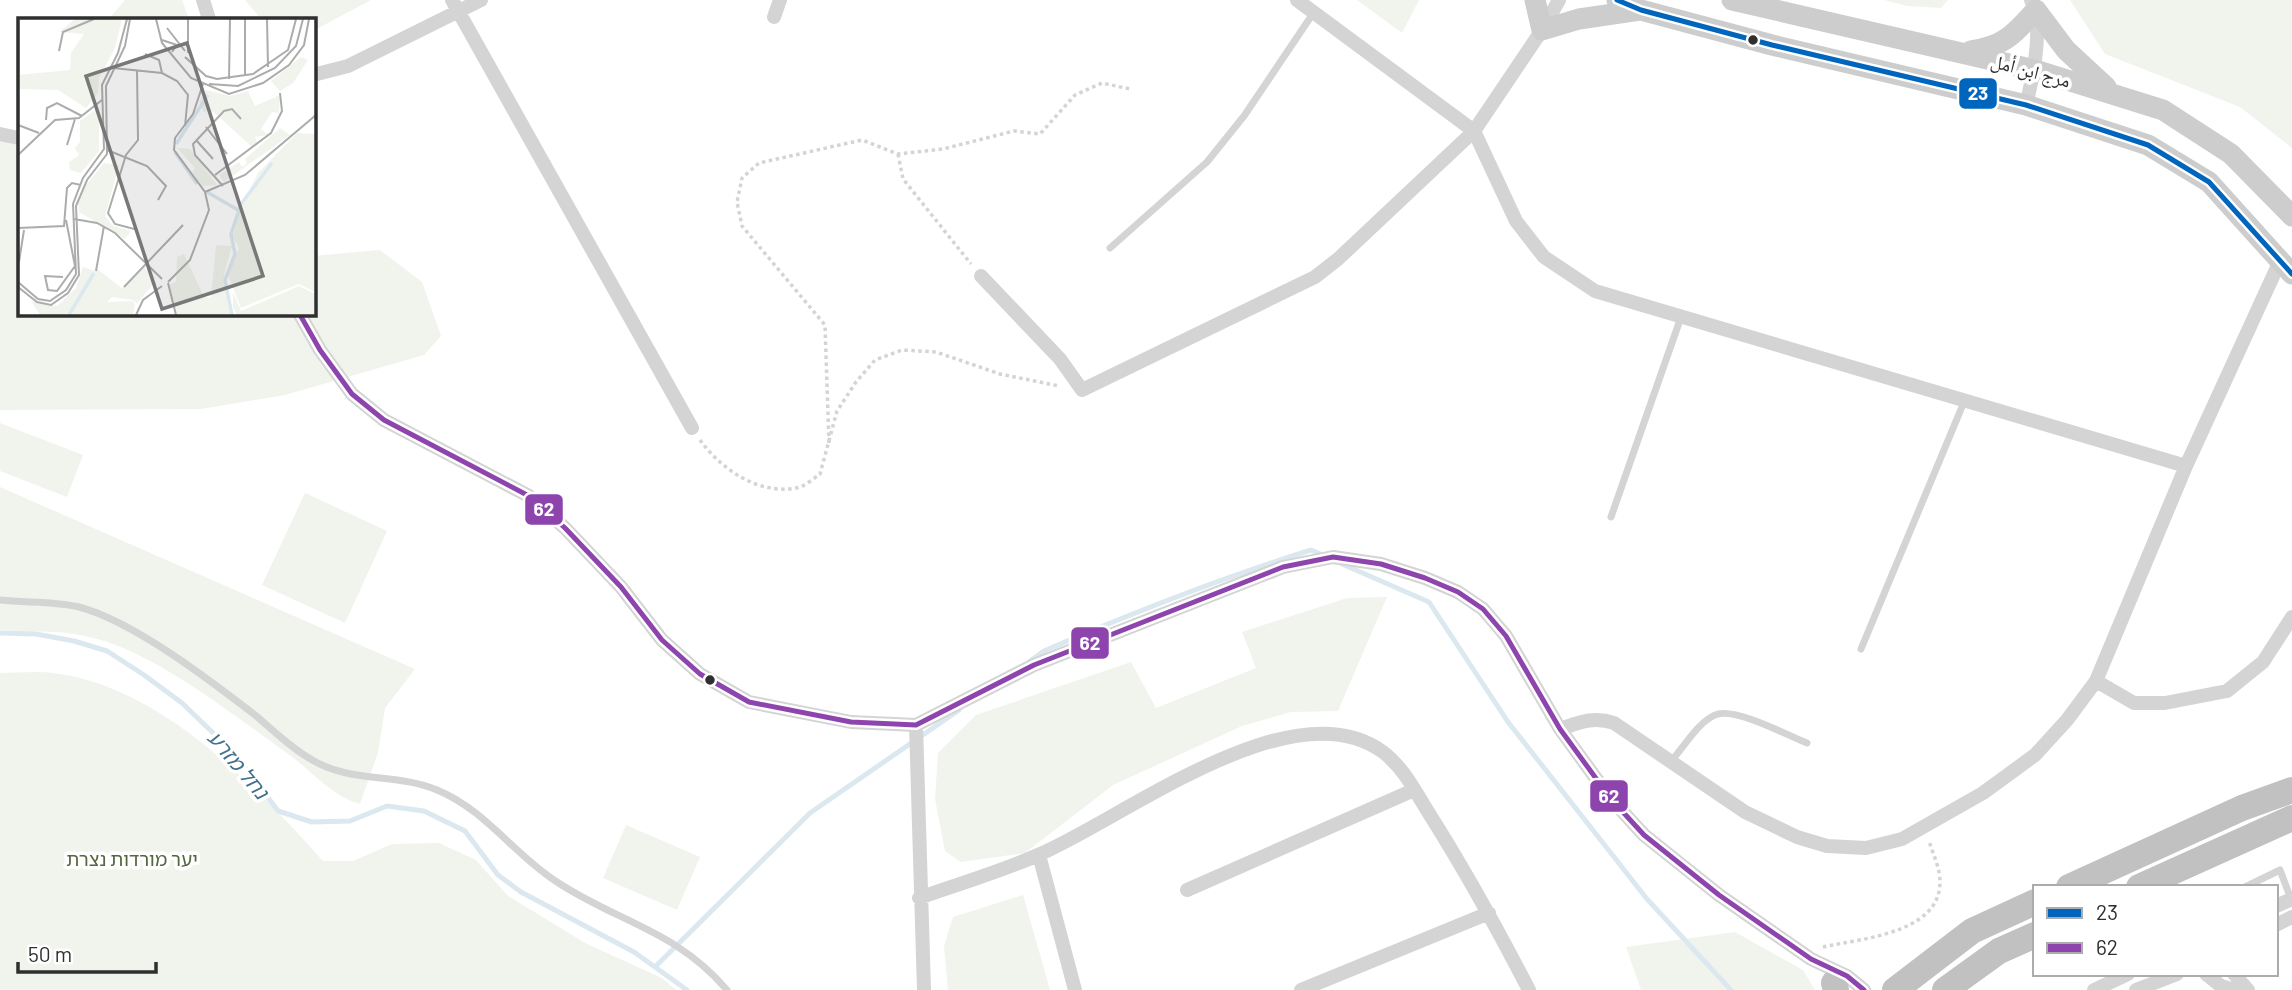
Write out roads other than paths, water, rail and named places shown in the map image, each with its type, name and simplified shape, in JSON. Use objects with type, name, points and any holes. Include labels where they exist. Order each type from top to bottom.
[{"type":"highway","points":[[2073,885],[2242,808],[2292,790]]},
{"type":"highway","points":[[2143,885],[2292,818]]},
{"type":"highway","points":[[2258,832],[2292,840]]},
{"type":"highway","points":[[1895,990],[1972,931],[2033,903]]},
{"type":"highway","points":[[1945,990],[1999,951],[2033,936]]},
{"type":"street","points":[[203,0],[209,18]]},
{"type":"street","points":[[315,74],[348,66],[455,6],[481,0]]},
{"type":"street","points":[[774,17],[780,0]]},
{"type":"street","points":[[1297,0],[1474,131],[1516,221],[1544,257],[1595,291],[2186,466]]},
{"type":"street","points":[[1535,0],[1542,30]]},
{"type":"street","points":[[981,276],[1060,359],[1082,390],[1315,277],[1338,259],[1474,131],[1559,0]]},
{"type":"street","name":"مرج ابن أمل","points":[[1616,0],[1641,10],[1772,45],[2026,105],[2148,145],[2209,182],[2286,267]]},
{"type":"street","name":"مرج ابن أمل","points":[[1732,0],[2035,70],[2163,110],[2231,154],[2292,216]]},
{"type":"street","points":[[1964,52],[1996,47],[2016,32],[2033,5]]},
{"type":"street","points":[[2026,105],[2035,70],[2033,5]]},
{"type":"street","points":[[2033,5],[2066,50],[2113,93]]},
{"type":"street","points":[[455,6],[691,428]]},
{"type":"street","points":[[1542,30],[1579,19],[1641,10]]},
{"type":"street","points":[[0,134],[18,138]]},
{"type":"street","points":[[1560,729],[1601,719],[1614,723],[1745,811],[1797,837],[1827,846],[1866,848],[1902,839],[1983,793],[2035,755],[2067,720],[2095,681],[2186,466],[2286,267]]},
{"type":"street","points":[[300,315],[320,350],[352,394],[384,420],[529,496],[565,528],[621,587],[662,640],[700,674],[749,702],[851,722],[916,725],[1034,665],[1283,567],[1333,557],[1381,564],[1458,592],[1483,609],[1506,636],[1560,729],[1611,799],[1644,835],[1676,863],[1806,955],[1847,976],[1864,990]]},
{"type":"street","points":[[2095,681],[2134,703],[2165,703],[2227,691],[2263,662],[2292,617]]},
{"type":"street","points":[[916,725],[923,990]]},
{"type":"street","points":[[919,898],[1039,855],[1215,761],[1277,739],[1321,734],[1351,736],[1380,750],[1396,764],[1489,913],[1529,990]]},
{"type":"street","points":[[1187,890],[1414,790]]},
{"type":"street","points":[[1039,855],[1076,990]]},
{"type":"street","points":[[1301,990],[1489,913]]},
{"type":"street","points":[[1806,955],[1838,988]]},
{"type":"street","points":[[2094,990],[2124,976]]},
{"type":"street","points":[[2136,990],[2172,976]]},
{"type":"street","points":[[2208,976],[2221,986],[2234,990]]},
{"type":"street","points":[[2236,976],[2248,990]]},
{"type":"lane","points":[[1110,248],[1208,162],[1244,116],[1314,12]]},
{"type":"lane","points":[[1611,517],[1681,317]]},
{"type":"lane","points":[[1861,649],[1964,402]]},
{"type":"lane","points":[[0,600],[65,604],[93,611],[190,669],[320,765],[353,775],[412,783],[448,795],[490,824],[552,879],[575,894],[691,953],[727,990]]},
{"type":"lane","points":[[1672,760],[1702,726],[1717,714],[1733,715],[1807,743]]},
{"type":"lane","points":[[2249,885],[2280,870],[2291,900]]},
{"type":"waterway","points":[[1030,661],[1044,651],[1209,585],[1311,550],[1323,555]]},
{"type":"waterway","points":[[1342,564],[1429,602],[1508,722],[1647,899],[1731,990]]},
{"type":"waterway","name":"נחל מזרע","points":[[0,633],[36,634],[107,651],[182,703],[236,755],[278,811],[312,822],[350,821],[387,806],[424,811],[465,831],[498,875],[521,892],[634,952],[687,990]]},
{"type":"waterway","points":[[656,966],[810,813],[959,710]]},
{"type":"park label","name":"יער מורדות נצרת","points":[[132,858]]}]
